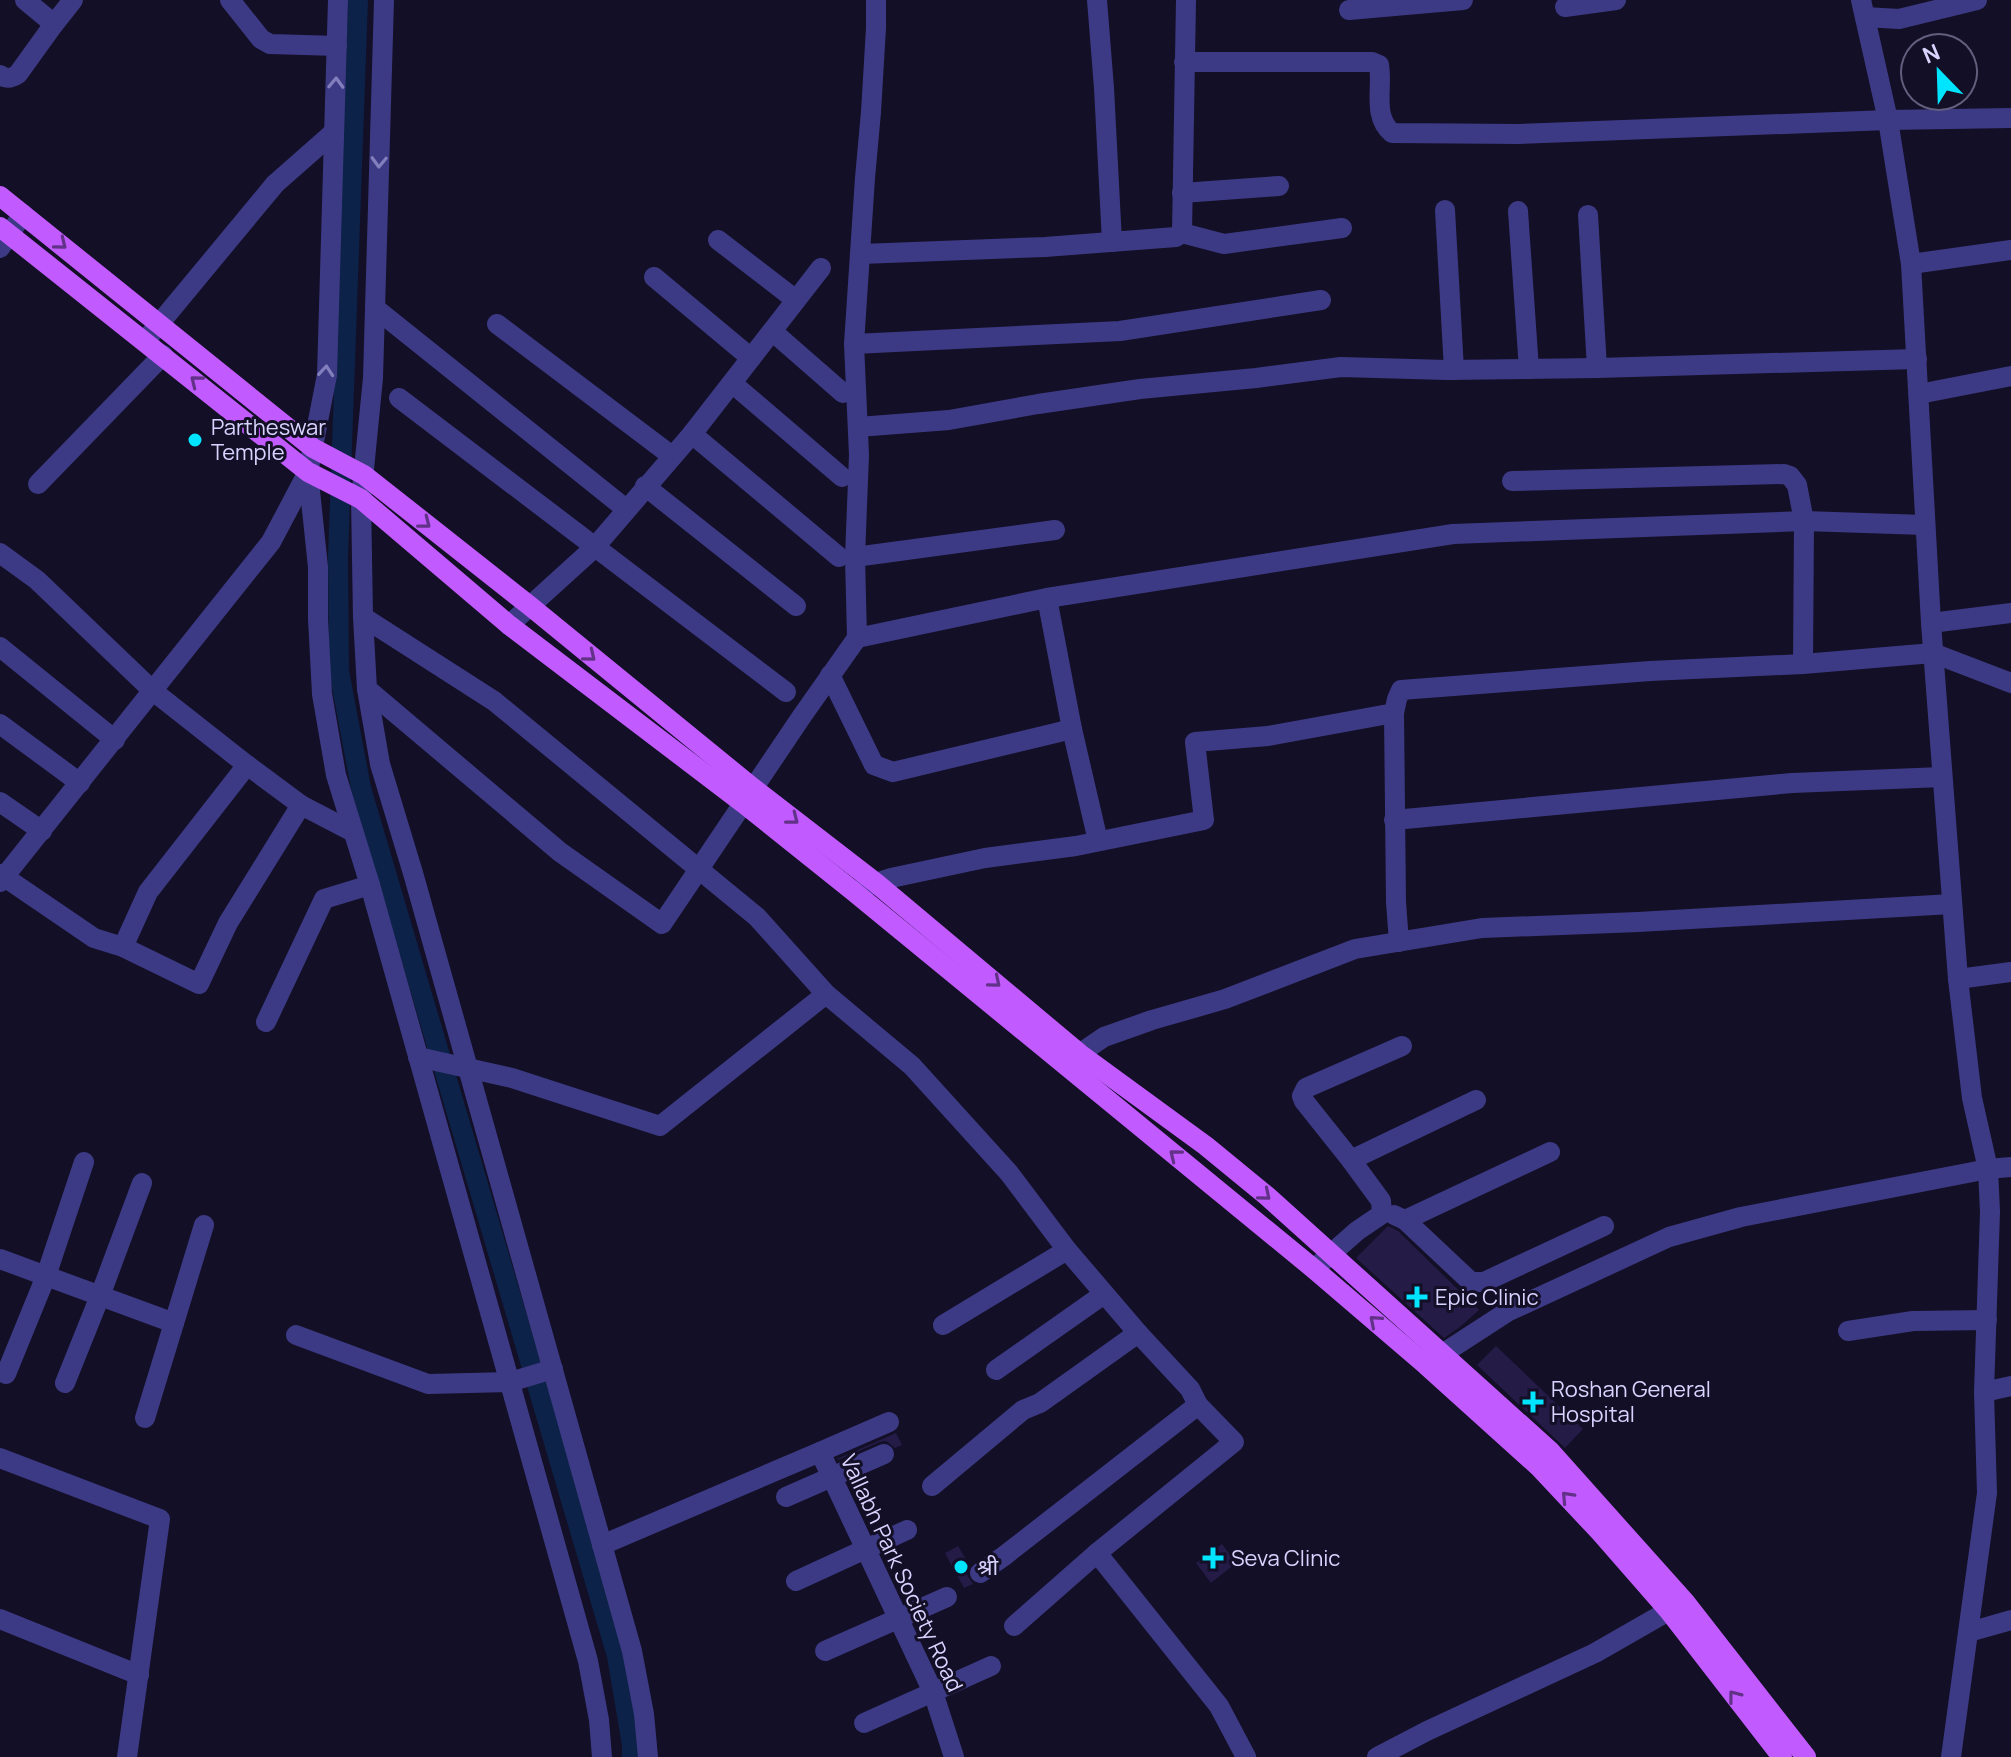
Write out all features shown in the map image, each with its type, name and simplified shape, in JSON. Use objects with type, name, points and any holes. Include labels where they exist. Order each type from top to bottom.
[{"type":"main road","points":[[0,196],[322,452],[364,475],[530,606],[853,891],[1073,1059],[1206,1146],[1332,1253],[1600,1532],[1677,1607],[1806,1757]]},
{"type":"main road","points":[[3,236],[145,341],[316,476],[361,499],[509,625],[748,796],[876,883],[1314,1269],[1434,1359]]},
{"type":"main road","points":[[1677,1607],[1782,1757]]},
{"type":"street","points":[[25,0],[54,24]]},
{"type":"street","points":[[0,75],[12,78],[18,74],[73,0]]},
{"type":"street","points":[[230,0],[261,39],[270,44],[337,46]]},
{"type":"street","points":[[338,0],[327,375],[322,452],[316,476],[322,694],[336,775],[370,885],[588,1661],[602,1757]]},
{"type":"street","points":[[384,0],[373,378],[361,499],[367,689],[380,764],[632,1651],[644,1714],[648,1757]]},
{"type":"street","points":[[857,638],[847,557],[859,455],[854,344],[875,56],[876,0]]},
{"type":"street","points":[[1097,0],[1112,242]]},
{"type":"street","points":[[1182,233],[1186,0]]},
{"type":"street","points":[[1349,10],[1463,0]]},
{"type":"street","points":[[1565,7],[1616,0]]},
{"type":"street","points":[[1951,1757],[1987,1493],[1984,1392],[1990,1212],[1988,1169],[1972,1098],[1958,979],[1931,623],[1911,264],[1888,120],[1863,8],[1899,19],[1977,0]]},
{"type":"street","points":[[1184,62],[1372,62],[1379,65],[1381,118],[1392,133],[1519,134],[2011,118]]},
{"type":"street","points":[[145,341],[275,184],[334,132]]},
{"type":"street","points":[[1182,193],[1279,186]]},
{"type":"street","points":[[1445,210],[1454,370]]},
{"type":"street","points":[[1518,211],[1529,369]]},
{"type":"street","points":[[3,236],[23,214]]},
{"type":"street","points":[[1588,215],[1597,368]]},
{"type":"street","points":[[861,254],[1112,242],[1176,237],[1182,233],[1224,244],[1342,228]]},
{"type":"street","points":[[718,240],[796,300]]},
{"type":"street","points":[[1911,264],[2011,250]]},
{"type":"street","points":[[509,625],[594,548],[692,434],[821,268]]},
{"type":"street","points":[[654,277],[751,358]]},
{"type":"street","points":[[854,344],[1120,331],[1321,300]]},
{"type":"street","points":[[375,308],[626,509]]},
{"type":"street","points":[[497,324],[672,456]]},
{"type":"street","points":[[772,331],[843,393]]},
{"type":"street","points":[[38,484],[163,355]]},
{"type":"street","points":[[858,427],[949,420],[1140,389],[1341,367],[1529,369],[1917,359]]},
{"type":"street","points":[[1919,394],[2011,376]]},
{"type":"street","points":[[732,383],[842,477]]},
{"type":"street","points":[[399,398],[786,692]]},
{"type":"street","points":[[692,434],[847,557],[1055,530]]},
{"type":"street","points":[[301,805],[228,923],[199,984],[123,947],[94,938],[1,877],[42,831],[271,542],[316,476]]},
{"type":"street","points":[[1512,481],[1790,476],[1797,485],[1804,521],[1803,664]]},
{"type":"street","points":[[645,486],[796,606]]},
{"type":"street","points":[[367,689],[560,852],[662,924],[857,638],[1047,598],[1453,534],[1804,521],[1925,525]]},
{"type":"street","points":[[0,553],[37,580],[153,691],[301,805],[353,832]]},
{"type":"street","points":[[1047,598],[1072,729],[1098,841]]},
{"type":"street","points":[[1931,623],[2011,613]]},
{"type":"street","points":[[363,617],[494,701],[757,917],[826,994],[912,1066],[1009,1173],[1067,1250],[1190,1389],[1198,1405],[1234,1442],[1097,1553],[1014,1626]]},
{"type":"street","points":[[0,647],[115,740]]},
{"type":"street","points":[[1399,942],[1394,713],[1401,690],[1933,653],[2011,683]]},
{"type":"street","points":[[830,675],[874,765],[893,772],[1072,729]]},
{"type":"street","points":[[853,891],[891,878],[985,858],[1098,841],[1204,820],[1195,742],[1268,736],[1394,713]]},
{"type":"street","points":[[0,724],[80,783]]},
{"type":"street","points":[[123,947],[148,892],[247,765]]},
{"type":"street","points":[[1394,820],[1792,783],[1942,777]]},
{"type":"street","points":[[0,802],[42,831]]},
{"type":"street","points":[[266,1022],[324,899],[370,885]]},
{"type":"street","points":[[1073,1059],[1104,1037],[1225,999],[1355,949],[1482,928],[1952,904]]},
{"type":"street","points":[[1958,979],[2011,972]]},
{"type":"street","points":[[418,1057],[512,1078],[660,1126],[826,994]]},
{"type":"street","points":[[1382,1214],[1381,1201],[1302,1096],[1306,1088],[1402,1046]]},
{"type":"street","points":[[1351,1160],[1476,1100]]},
{"type":"street","points":[[1405,1220],[1550,1152]]},
{"type":"street","points":[[6,1374],[46,1276],[84,1162]]},
{"type":"street","points":[[1434,1359],[1507,1312],[1669,1237],[1741,1217],[2011,1167]]},
{"type":"street","points":[[65,1383],[142,1183]]},
{"type":"street","points":[[1314,1269],[1357,1231],[1382,1214],[1392,1214],[1405,1220],[1471,1282],[1484,1282],[1604,1226]]},
{"type":"street","points":[[145,1418],[204,1225]]},
{"type":"street","points":[[943,1325],[1067,1250]]},
{"type":"street","points":[[0,1259],[174,1323]]},
{"type":"street","points":[[996,1370],[1104,1294]]},
{"type":"street","points":[[1848,1331],[1913,1321],[1987,1320]]},
{"type":"street","points":[[932,1486],[1023,1410],[1040,1403],[1138,1333]]},
{"type":"street","points":[[296,1335],[428,1384],[511,1382],[552,1370]]},
{"type":"street","points":[[1984,1392],[2011,1386]]},
{"type":"street","points":[[980,1573],[1198,1405]]},
{"type":"street","points":[[820,1452],[889,1422]]},
{"type":"street","name":"Vallabh Park Society Road","points":[[602,1545],[820,1452],[933,1692],[954,1757]]},
{"type":"street","points":[[786,1497],[884,1454]]},
{"type":"street","points":[[0,1458],[160,1519],[127,1757]]},
{"type":"street","points":[[796,1581],[907,1530]]},
{"type":"street","points":[[1097,1553],[1219,1706],[1246,1757]]},
{"type":"street","points":[[825,1651],[947,1597]]},
{"type":"street","points":[[1377,1757],[1595,1653],[1677,1607]]},
{"type":"street","points":[[0,1619],[139,1675]]},
{"type":"street","points":[[1969,1632],[2011,1620]]},
{"type":"street","points":[[864,1723],[991,1666]]},
{"type":"building","points":[[1388,1226],[1398,1231],[1479,1310],[1444,1338],[1356,1258]]},
{"type":"building","points":[[1496,1346],[1583,1429],[1565,1448],[1477,1365]]},
{"type":"building","points":[[896,1433],[902,1445],[895,1448],[886,1441],[880,1442],[837,1459]]},
{"type":"building","points":[[1222,1544],[1236,1563],[1211,1583],[1196,1563]]},
{"type":"building","name":"श्री","points":[[958,1546],[970,1566],[967,1575],[973,1584],[964,1588],[945,1553]]},
{"type":"waterway","points":[[358,0],[338,557],[339,671],[361,788],[617,1656],[632,1757]]},
{"type":"place","name":"Partheswar Temple","points":[[195,440]]},
{"type":"place","name":"Epic Clinic","points":[[1417,1297]]},
{"type":"place","name":"Roshan General Hospital","points":[[1533,1402]]},
{"type":"place","name":"Seva Clinic","points":[[1213,1558]]},
{"type":"place","name":"श्री","points":[[961,1567]]}]
